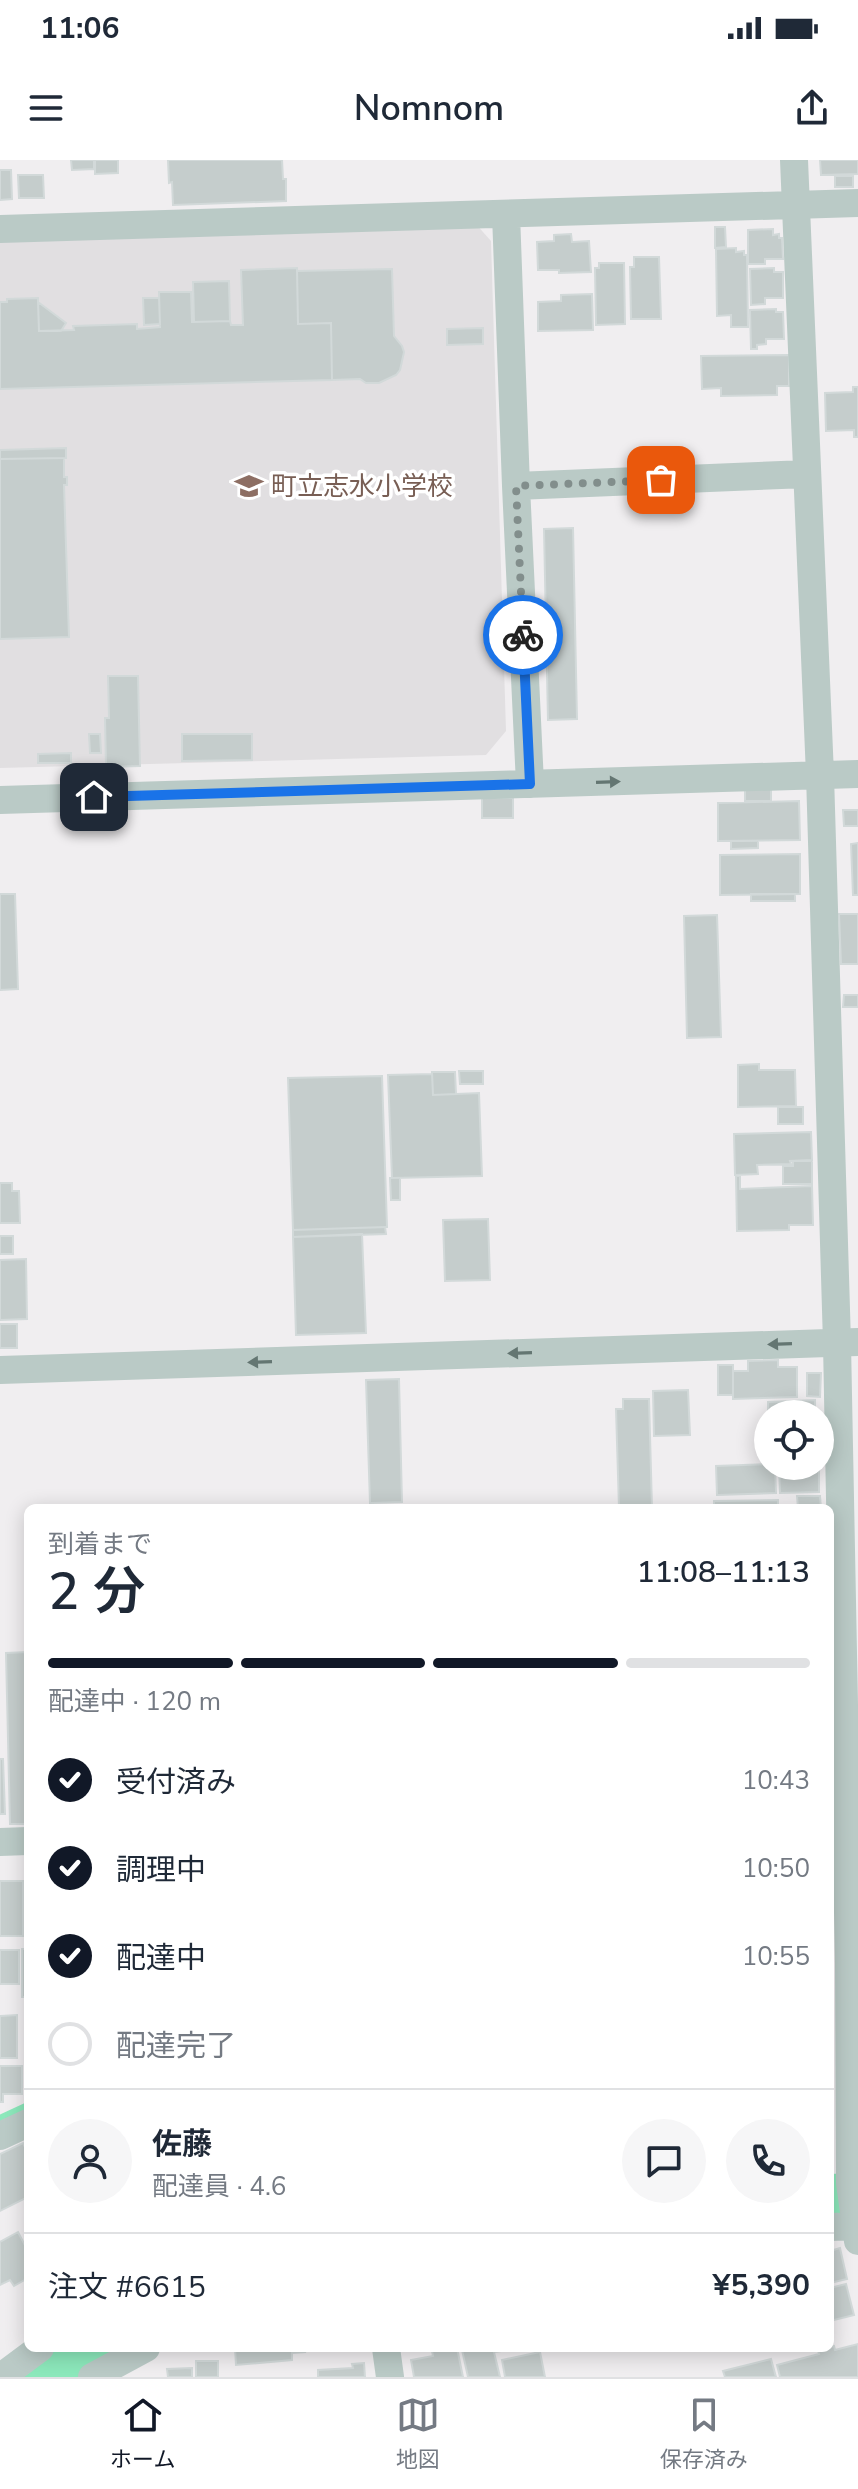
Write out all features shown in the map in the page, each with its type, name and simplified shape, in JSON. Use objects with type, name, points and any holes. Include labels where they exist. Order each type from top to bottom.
[{"type":"street","points":[[794,160],[847,1342],[844,1814],[849,2209]]},
{"type":"street","points":[[0,229],[858,203]]},
{"type":"street","points":[[506,214],[530,784]]},
{"type":"street","points":[[516,486],[807,474]]},
{"type":"street","points":[[0,800],[858,774]]},
{"type":"street","points":[[0,1370],[847,1342]]},
{"type":"street","points":[[0,1842],[24,1841]]},
{"type":"street","points":[[0,2136],[24,2125]]},
{"type":"street","points":[[2,2373],[34,2352]]},
{"type":"street","points":[[92,2377],[139,2352]]},
{"type":"street","points":[[387,2352],[390,2377]]},
{"type":"shaded area","name":"町立志水小学校","points":[[475,223],[491,241],[506,731],[486,755],[0,768],[0,238]]},
{"type":"building","points":[[71,160],[94,160],[94,169],[72,170]]},
{"type":"building","points":[[95,160],[118,160],[118,173],[95,174]]},
{"type":"building","points":[[168,160],[282,160],[286,201],[173,205]]},
{"type":"building","points":[[820,160],[858,160],[858,174],[821,175]]},
{"type":"building","points":[[0,170],[11,170],[12,199],[0,200]]},
{"type":"building","points":[[18,175],[43,175],[44,198],[19,198]]},
{"type":"building","points":[[835,176],[853,176],[853,187],[835,187]]},
{"type":"building","points":[[715,227],[725,227],[726,247],[715,248]]},
{"type":"building","points":[[773,229],[773,235],[779,234],[782,238],[783,259],[765,259],[765,264],[748,264],[748,230]]},
{"type":"building","points":[[571,234],[572,242],[589,241],[591,272],[538,270],[537,242],[554,241],[554,235]]},
{"type":"building","points":[[736,248],[736,252],[744,251],[747,255],[748,327],[731,327],[731,315],[717,316],[716,249]]},
{"type":"building","points":[[634,257],[659,257],[661,319],[631,319],[630,267],[634,267]]},
{"type":"building","points":[[599,263],[624,263],[625,324],[596,325],[595,268],[599,268]]},
{"type":"building","points":[[297,268],[298,324],[331,323],[332,380],[0,389],[0,302],[7,302],[7,299],[38,298],[39,331],[74,330],[73,326],[137,324],[137,329],[160,327],[159,292],[191,292],[192,322],[230,321],[231,325],[243,325],[241,270]]},
{"type":"building","points":[[774,268],[774,272],[783,272],[783,298],[765,298],[765,304],[751,305],[750,269]]},
{"type":"building","points":[[392,269],[394,336],[404,352],[400,370],[379,383],[366,383],[360,379],[332,380],[331,323],[298,324],[297,271]]},
{"type":"building","points":[[229,281],[230,321],[194,322],[193,282]]},
{"type":"building","points":[[592,294],[593,330],[538,331],[538,302],[561,301],[561,295]]},
{"type":"building","points":[[143,298],[159,298],[160,324],[144,325]]},
{"type":"building","points":[[38,302],[66,323],[61,331],[39,331]]},
{"type":"building","points":[[776,309],[776,312],[783,312],[784,339],[766,339],[766,344],[751,349],[750,310]]},
{"type":"building","points":[[483,328],[483,344],[447,345],[447,329]]},
{"type":"building","points":[[789,355],[789,386],[777,386],[777,395],[721,396],[721,388],[702,389],[701,356]]},
{"type":"building","points":[[853,387],[858,387],[858,437],[854,437],[854,430],[826,431],[825,393],[853,392]]},
{"type":"building","points":[[66,448],[66,458],[0,459],[0,450]]},
{"type":"building","points":[[64,458],[64,477],[67,477],[67,485],[64,485],[69,637],[0,639],[0,459]]},
{"type":"building","points":[[573,528],[577,719],[548,720],[544,529]]},
{"type":"building","points":[[108,676],[138,676],[140,766],[106,767]]},
{"type":"building","points":[[89,734],[100,734],[101,753],[90,753]]},
{"type":"building","points":[[182,734],[252,734],[252,760],[182,761]]},
{"type":"building","points":[[71,753],[71,763],[38,763],[38,754]]},
{"type":"building","points":[[745,789],[771,789],[771,801],[745,801]]},
{"type":"building","points":[[482,798],[513,798],[513,818],[482,818]]},
{"type":"building","points":[[799,801],[800,840],[718,841],[718,803]]},
{"type":"building","points":[[843,810],[858,810],[858,826],[844,826]]},
{"type":"building","points":[[731,841],[758,841],[758,848],[731,849]]},
{"type":"building","points":[[858,843],[858,895],[853,895],[851,844]]},
{"type":"building","points":[[800,854],[800,894],[720,895],[720,855]]},
{"type":"building","points":[[0,894],[15,894],[18,989],[0,990]]},
{"type":"building","points":[[751,894],[795,894],[795,901],[751,901]]},
{"type":"building","points":[[839,914],[858,914],[858,964],[841,964]]},
{"type":"building","points":[[717,915],[721,1037],[687,1038],[684,916]]},
{"type":"building","points":[[844,995],[858,995],[858,1007],[843,1007]]},
{"type":"building","points":[[759,1064],[759,1070],[795,1070],[796,1106],[738,1107],[738,1065]]},
{"type":"building","points":[[459,1071],[483,1071],[483,1084],[460,1084]]},
{"type":"building","points":[[432,1072],[455,1072],[456,1094],[433,1095]]},
{"type":"building","points":[[432,1074],[433,1095],[479,1093],[482,1176],[392,1178],[388,1075]]},
{"type":"building","points":[[382,1076],[387,1227],[293,1230],[288,1078]]},
{"type":"building","points":[[778,1107],[803,1107],[803,1124],[778,1124]]},
{"type":"building","points":[[811,1132],[812,1160],[757,1165],[758,1174],[735,1175],[734,1134]]},
{"type":"building","points":[[793,1161],[812,1161],[812,1184],[783,1184],[783,1166],[793,1166]]},
{"type":"building","points":[[736,1176],[740,1176],[740,1189],[812,1186],[813,1225],[789,1225],[789,1230],[737,1231]]},
{"type":"building","points":[[390,1178],[400,1178],[400,1200],[391,1200]]},
{"type":"building","points":[[0,1183],[12,1183],[12,1191],[19,1191],[20,1223],[0,1223]]},
{"type":"building","points":[[488,1219],[490,1280],[445,1281],[443,1220]]},
{"type":"building","points":[[385,1227],[386,1234],[293,1237],[293,1230]]},
{"type":"building","points":[[362,1234],[366,1333],[296,1335],[293,1237]]},
{"type":"building","points":[[0,1236],[13,1236],[13,1254],[0,1254]]},
{"type":"building","points":[[26,1259],[27,1319],[0,1320],[0,1260]]},
{"type":"building","points":[[0,1324],[17,1324],[17,1348],[0,1348]]},
{"type":"building","points":[[778,1360],[778,1367],[797,1367],[797,1397],[733,1399],[733,1371],[748,1371],[748,1361]]},
{"type":"building","points":[[718,1365],[733,1365],[733,1395],[718,1395]]},
{"type":"building","points":[[807,1373],[821,1373],[820,1397],[807,1396]]},
{"type":"building","points":[[399,1379],[402,1502],[370,1503],[366,1380]]},
{"type":"building","points":[[688,1390],[690,1435],[654,1436],[653,1391]]},
{"type":"building","points":[[623,1399],[649,1399],[652,1504],[619,1504],[616,1409],[623,1409]]},
{"type":"building","points":[[754,1465],[754,1480],[776,1480],[776,1493],[717,1495],[716,1466]]},
{"type":"building","points":[[780,1480],[819,1480],[819,1492],[780,1493]]},
{"type":"building","points":[[797,1496],[820,1496],[821,1504],[798,1504]]},
{"type":"building","points":[[778,1500],[778,1504],[714,1504],[714,1501]]},
{"type":"building","points":[[24,1652],[24,1824],[10,1824],[6,1653]]},
{"type":"building","points":[[0,1759],[3,1759],[5,1814],[0,1814]]},
{"type":"building","points":[[0,1881],[23,1881],[23,1936],[0,1936]]},
{"type":"building","points":[[22,1949],[24,1949],[24,1997]]},
{"type":"building","points":[[0,1950],[19,1950],[19,1984],[0,1984]]},
{"type":"building","points":[[17,2015],[17,2058],[0,2058],[0,2016]]},
{"type":"building","points":[[0,2066],[22,2066],[22,2094],[3,2094],[3,2102],[0,2102]]},
{"type":"building","points":[[24,2145],[24,2199],[0,2211],[0,2154]]},
{"type":"building","points":[[18,2232],[24,2243],[24,2280],[14,2286],[10,2280],[0,2285],[0,2242]]},
{"type":"building","points":[[840,2248],[847,2279],[834,2282],[834,2250]]},
{"type":"building","points":[[846,2284],[854,2315],[834,2320],[834,2287]]},
{"type":"building","points":[[858,2344],[858,2377],[780,2377],[777,2365],[818,2352],[834,2352],[834,2346],[835,2350]]},
{"type":"building","points":[[235,2352],[305,2352],[292,2353],[292,2360],[236,2365]]},
{"type":"building","points":[[432,2352],[458,2352],[463,2377],[414,2377],[411,2360],[433,2356]]},
{"type":"building","points":[[462,2352],[494,2352],[500,2377],[468,2377]]},
{"type":"building","points":[[540,2352],[545,2377],[505,2377],[502,2360]]},
{"type":"building","points":[[771,2359],[776,2377],[725,2377],[723,2371]]},
{"type":"building","points":[[196,2361],[218,2361],[218,2377],[196,2377]]},
{"type":"building","points":[[364,2363],[365,2377],[318,2377],[318,2370],[353,2368],[352,2364]]},
{"type":"building","points":[[192,2368],[192,2377],[168,2377],[167,2369]]},
{"type":"waterway","points":[[0,2120],[24,2109]]},
{"type":"waterway","points":[[834,2203],[858,2202]]},
{"type":"waterway","points":[[45,2377],[78,2352]]},
{"type":"way so far","points":[[523,635],[516,486],[661,480]]},
{"type":"place","name":"町立志水小学校","points":[[249,486]]},
{"type":"route","points":[[94,797],[530,784],[523,635]]}]
